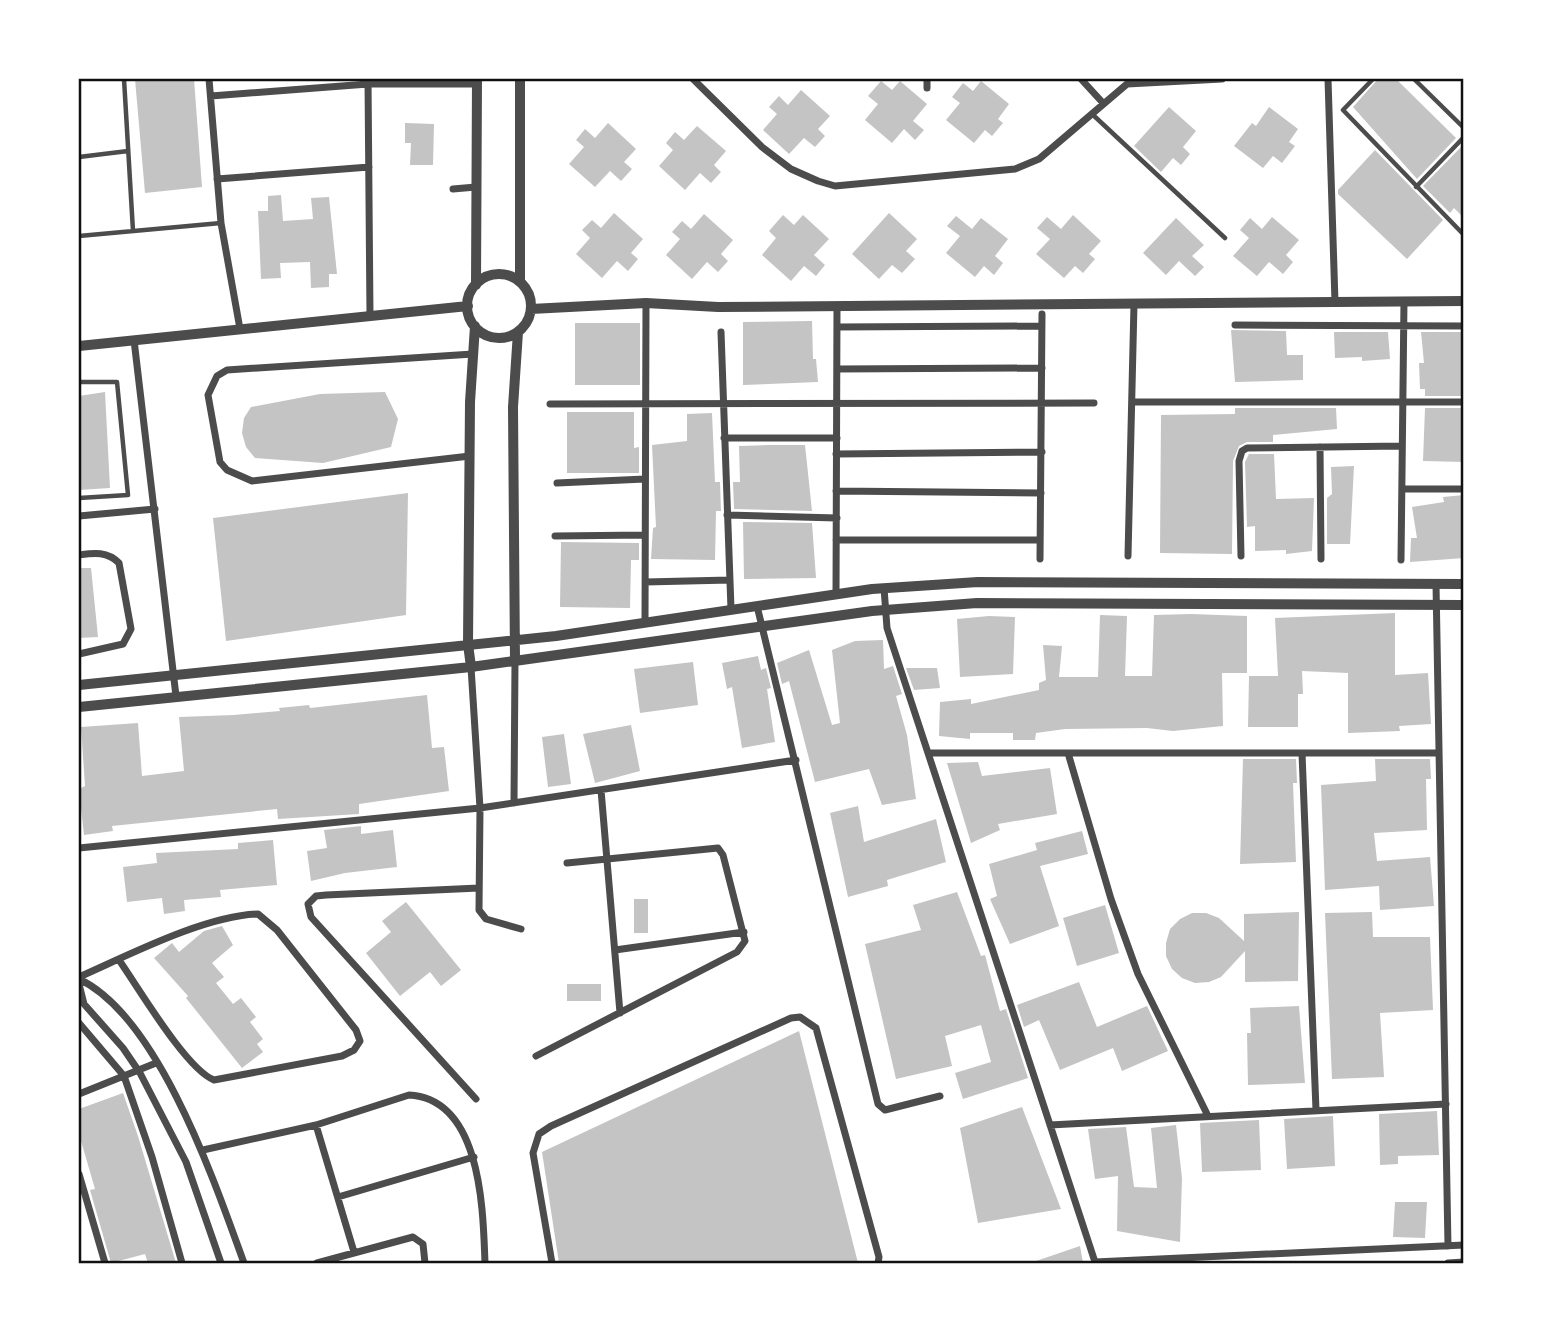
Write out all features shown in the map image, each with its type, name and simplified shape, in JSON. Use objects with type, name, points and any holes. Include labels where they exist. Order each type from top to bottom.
[{"type":"street","points":[[209,79],[221,223],[240,329]]},
{"type":"street","points":[[520,79],[520,282]]},
{"type":"street","points":[[693,79],[762,147],[791,169],[835,186],[1015,169],[1038,159],[1127,84],[1141,81],[1222,79]]},
{"type":"street","points":[[927,79],[927,88]]},
{"type":"street","points":[[1081,79],[1103,103]]},
{"type":"street","points":[[1328,79],[1335,302]]},
{"type":"street","points":[[211,96],[368,81],[477,81],[476,285],[468,306],[475,326],[470,456],[468,643],[480,807],[479,888],[481,915],[521,929]]},
{"type":"street","points":[[368,81],[370,316]]},
{"type":"street","points":[[217,179],[369,167]]},
{"type":"street","points":[[453,189],[477,187]]},
{"type":"street","points":[[475,326],[491,337],[509,336],[518,332],[526,323],[531,309],[528,293],[520,282],[506,275],[493,274],[476,285]]},
{"type":"street","points":[[1401,560],[1404,301]]},
{"type":"street","points":[[531,309],[646,303],[718,307],[1464,301]]},
{"type":"street","points":[[645,622],[646,303]]},
{"type":"street","points":[[1128,556],[1134,304]]},
{"type":"street","points":[[79,346],[468,306]]},
{"type":"street","points":[[836,594],[837,306]]},
{"type":"street","points":[[1040,559],[1042,314]]},
{"type":"street","points":[[1235,325],[1464,326]]},
{"type":"street","points":[[837,327],[1042,326]]},
{"type":"street","points":[[514,803],[513,407],[518,332]]},
{"type":"street","points":[[721,332],[731,609]]},
{"type":"street","points":[[134,340],[176,696]]},
{"type":"street","points":[[470,456],[252,481],[227,470],[220,461],[208,395],[217,376],[227,370],[473,354]]},
{"type":"street","points":[[837,369],[1042,368]]},
{"type":"street","points":[[1132,402],[1464,402]]},
{"type":"street","points":[[550,404],[1094,403]]},
{"type":"street","points":[[724,438],[837,438]]},
{"type":"street","points":[[1241,556],[1239,461],[1242,451],[1247,448],[1402,446]]},
{"type":"street","points":[[1320,447],[1321,559]]},
{"type":"street","points":[[836,454],[1042,452]]},
{"type":"street","points":[[557,483],[645,479]]},
{"type":"street","points":[[1402,489],[1464,489]]},
{"type":"street","points":[[836,491],[1041,493]]},
{"type":"street","points":[[79,516],[155,509]]},
{"type":"street","points":[[727,515],[836,518]]},
{"type":"street","points":[[555,536],[645,535]]},
{"type":"street","points":[[836,540],[1040,540]]},
{"type":"street","points":[[79,555],[100,553],[112,556],[119,563],[131,629],[123,644],[79,654]]},
{"type":"street","points":[[645,582],[730,580]]},
{"type":"street","points":[[79,685],[512,638],[556,636],[884,588],[978,582],[1464,584]]},
{"type":"street","points":[[1436,584],[1448,1246]]},
{"type":"street","points":[[884,588],[887,628],[1096,1263],[1464,1245]]},
{"type":"street","points":[[79,707],[471,667],[886,610],[977,603],[1464,606]]},
{"type":"street","points":[[757,606],[878,1104],[885,1110],[940,1096]]},
{"type":"street","points":[[928,752],[1439,753]]},
{"type":"street","points":[[1302,752],[1316,1111]]},
{"type":"street","points":[[1068,753],[1111,899],[1138,974],[1208,1116]]},
{"type":"street","points":[[79,848],[514,803],[796,760]]},
{"type":"street","points":[[601,789],[620,1013]]},
{"type":"street","points":[[536,1056],[737,952],[745,941],[723,855],[718,848],[567,863]]},
{"type":"street","points":[[476,1099],[311,917],[308,904],[316,896],[326,895],[479,888]]},
{"type":"street","points":[[79,978],[119,960],[223,918],[258,914],[277,930],[356,1030],[360,1041],[354,1051],[342,1056],[214,1080],[204,1076],[188,1057],[119,960]]},
{"type":"street","points":[[615,950],[744,932]]},
{"type":"street","points":[[79,978],[99,988],[142,1040],[178,1098],[203,1150],[244,1263]]},
{"type":"street","points":[[79,984],[84,1004],[138,1070],[186,1162],[221,1263]]},
{"type":"street","points":[[552,1263],[533,1153],[539,1134],[790,1018],[800,1017],[816,1028],[879,1257],[878,1263]]},
{"type":"street","points":[[79,1023],[124,1076],[152,1157],[182,1263]]},
{"type":"street","points":[[79,1094],[156,1063]]},
{"type":"street","points":[[203,1150],[316,1125],[409,1095],[421,1096],[432,1101],[459,1128],[474,1157],[481,1181],[485,1263]]},
{"type":"street","points":[[1050,1125],[1446,1104]]},
{"type":"street","points":[[316,1125],[354,1252]]},
{"type":"street","points":[[338,1197],[474,1157]]},
{"type":"street","points":[[79,1174],[105,1263]]},
{"type":"street","points":[[317,1263],[413,1237],[423,1244],[425,1263]]},
{"type":"street","points":[[1448,1263],[1464,1262]]},
{"type":"lane","points":[[124,79],[133,231]]},
{"type":"lane","points":[[1373,79],[1343,110],[1464,235]]},
{"type":"lane","points":[[1413,79],[1464,128]]},
{"type":"lane","points":[[1092,114],[1225,238]]},
{"type":"lane","points":[[1416,187],[1464,137]]},
{"type":"lane","points":[[79,157],[128,151]]},
{"type":"lane","points":[[79,236],[221,223]]},
{"type":"lane","points":[[79,382],[117,382],[128,495],[79,498]]},
{"type":"building","points":[[135,79],[194,79],[202,187],[145,193]]},
{"type":"building","points":[[1378,79],[1396,79],[1456,138],[1417,179],[1353,107]]},
{"type":"building","points":[[881,81],[892,90],[900,81],[927,104],[913,121],[924,130],[915,140],[904,129],[892,143],[865,120],[878,104],[868,96]]},
{"type":"building","points":[[981,81],[1009,104],[998,119],[1003,123],[992,136],[985,130],[974,143],[946,120],[960,103],[952,97],[963,83],[973,91]]},
{"type":"building","points":[[801,90],[830,116],[818,129],[825,136],[815,147],[804,138],[789,154],[763,130],[777,114],[769,107],[779,96],[788,105]]},
{"type":"building","points":[[1169,107],[1196,131],[1183,147],[1190,154],[1181,165],[1173,158],[1161,172],[1134,146]]},
{"type":"building","points":[[1269,107],[1298,129],[1289,142],[1295,146],[1282,163],[1273,156],[1263,168],[1234,146],[1252,123],[1256,126]]},
{"type":"building","points":[[405,123],[434,124],[433,165],[410,165],[411,143],[405,143]]},
{"type":"building","points":[[608,123],[636,149],[624,162],[632,169],[621,181],[610,171],[595,187],[569,164],[584,147],[576,140],[585,129],[595,138]]},
{"type":"building","points":[[697,126],[726,151],[714,165],[721,172],[711,183],[700,173],[685,190],[659,166],[673,150],[666,143],[675,132],[684,140]]},
{"type":"building","points":[[1462,146],[1464,218],[1454,208],[1450,213],[1423,186]]},
{"type":"building","points":[[1375,150],[1443,220],[1407,259],[1338,194],[1338,190]]},
{"type":"building","points":[[281,195],[283,221],[313,219],[311,198],[329,197],[337,274],[329,274],[329,287],[311,288],[310,262],[280,263],[281,278],[261,279],[258,211],[268,211],[268,196]]},
{"type":"building","points":[[614,213],[643,239],[631,253],[638,259],[628,271],[617,261],[602,278],[576,254],[590,238],[582,230],[592,220],[601,228]]},
{"type":"building","points":[[889,213],[917,239],[906,251],[915,259],[902,273],[892,265],[879,279],[852,254]]},
{"type":"building","points":[[704,214],[733,240],[721,254],[728,261],[718,272],[707,262],[692,279],[666,255],[680,239],[672,232],[682,221],[691,229]]},
{"type":"building","points":[[783,215],[794,225],[803,215],[829,239],[814,255],[825,265],[816,276],[804,266],[791,281],[762,255],[776,238],[769,231]]},
{"type":"building","points":[[1073,215],[1101,241],[1089,254],[1095,259],[1083,273],[1075,266],[1064,278],[1036,254],[1050,239],[1037,228],[1047,217],[1061,229]]},
{"type":"building","points":[[956,216],[972,229],[981,218],[1008,239],[995,256],[1003,263],[994,275],[984,266],[975,277],[946,253],[960,236],[947,226]]},
{"type":"building","points":[[1272,217],[1299,240],[1286,255],[1293,262],[1283,274],[1269,262],[1257,276],[1233,256],[1249,238],[1240,230],[1250,218],[1262,229]]},
{"type":"building","points":[[1176,218],[1204,245],[1192,256],[1204,267],[1195,276],[1179,261],[1166,275],[1143,253]]},
{"type":"building","points":[[812,321],[813,359],[816,359],[818,382],[743,385],[743,322]]},
{"type":"building","points":[[575,323],[640,323],[640,385],[575,385]]},
{"type":"building","points":[[1231,330],[1286,331],[1287,355],[1303,355],[1303,380],[1235,382]]},
{"type":"building","points":[[1334,332],[1388,332],[1390,359],[1362,361],[1362,357],[1335,358]]},
{"type":"building","points":[[1421,332],[1464,332],[1464,396],[1425,396],[1425,389],[1420,389],[1419,363],[1424,363]]},
{"type":"building","points":[[105,392],[110,488],[79,490],[79,396]]},
{"type":"building","points":[[385,392],[398,419],[391,447],[323,463],[255,458],[246,447],[242,433],[244,418],[251,407],[320,394]]},
{"type":"building","points":[[1235,408],[1336,408],[1337,429],[1273,435],[1273,442],[1247,442],[1239,446],[1233,461],[1232,554],[1160,553],[1161,415],[1235,414]]},
{"type":"building","points":[[1425,408],[1464,408],[1464,462],[1423,461]]},
{"type":"building","points":[[567,412],[634,412],[634,448],[639,447],[639,473],[567,473]]},
{"type":"building","points":[[712,413],[715,482],[720,482],[721,511],[716,511],[715,560],[651,559],[653,528],[656,527],[652,445],[687,441],[687,414]]},
{"type":"building","points":[[805,445],[812,511],[734,509],[733,482],[740,482],[739,446]]},
{"type":"building","points":[[1249,454],[1274,454],[1276,499],[1314,498],[1312,551],[1286,554],[1286,550],[1255,551],[1255,526],[1247,527],[1245,462]]},
{"type":"building","points":[[1354,466],[1350,544],[1327,544],[1327,498],[1332,494],[1331,467]]},
{"type":"building","points":[[408,493],[406,615],[226,641],[213,518]]},
{"type":"building","points":[[1464,495],[1464,558],[1410,562],[1411,538],[1417,538],[1412,507],[1444,502],[1443,497]]},
{"type":"building","points":[[743,522],[812,523],[816,578],[744,579]]},
{"type":"building","points":[[561,542],[639,543],[639,560],[631,560],[630,608],[560,607]]},
{"type":"building","points":[[79,568],[91,568],[98,637],[79,638]]},
{"type":"building","points":[[1395,613],[1395,675],[1428,673],[1431,724],[1399,726],[1400,731],[1348,733],[1348,673],[1302,671],[1303,694],[1298,694],[1298,727],[1248,727],[1249,676],[1278,676],[1275,618]]},
{"type":"building","points":[[1100,615],[1127,616],[1125,676],[1152,676],[1154,615],[1247,616],[1247,673],[1222,673],[1223,726],[1173,731],[1147,728],[1065,729],[1036,733],[1035,740],[1013,740],[1013,733],[970,733],[970,739],[939,736],[940,702],[971,699],[971,704],[1039,690],[1039,683],[1046,680],[1043,645],[1062,646],[1059,677],[1098,677]]},
{"type":"building","points":[[1015,617],[1013,674],[960,677],[957,619]]},
{"type":"building","points":[[883,640],[884,669],[893,666],[902,694],[896,696],[907,735],[916,799],[882,805],[869,769],[815,782],[789,681],[782,684],[777,663],[809,650],[832,725],[840,723],[832,650],[855,641]]},
{"type":"building","points":[[758,656],[761,670],[766,668],[771,688],[767,689],[775,742],[742,748],[732,687],[727,689],[722,663]]},
{"type":"building","points":[[693,662],[698,705],[640,713],[634,669]]},
{"type":"building","points":[[906,668],[937,668],[940,688],[914,690]]},
{"type":"building","points":[[427,695],[432,748],[444,747],[449,791],[359,804],[359,814],[278,819],[277,809],[112,826],[113,831],[84,835],[79,789],[85,786],[81,727],[138,723],[142,776],[184,771],[179,717],[280,711],[279,708],[309,705],[310,708]]},
{"type":"building","points":[[631,725],[640,771],[595,783],[583,734]]},
{"type":"building","points":[[564,734],[571,784],[548,787],[542,737]]},
{"type":"building","points":[[1243,759],[1296,759],[1297,783],[1293,783],[1296,862],[1240,864]]},
{"type":"building","points":[[1375,759],[1430,759],[1431,779],[1426,779],[1427,830],[1374,833],[1377,861],[1430,857],[1434,906],[1380,910],[1379,886],[1325,890],[1321,785],[1376,781]]},
{"type":"building","points":[[978,762],[982,776],[1050,768],[1057,814],[998,824],[1000,830],[971,843],[947,763]]},
{"type":"building","points":[[858,806],[864,842],[936,819],[946,862],[887,880],[888,886],[848,897],[830,813]]},
{"type":"building","points":[[361,826],[361,834],[393,830],[397,867],[345,873],[311,881],[307,851],[327,848],[324,830]]},
{"type":"building","points":[[1082,831],[1088,854],[1040,866],[1059,926],[1010,944],[990,899],[997,896],[989,864],[1037,850],[1035,843]]},
{"type":"building","points":[[273,840],[277,885],[220,890],[221,897],[184,900],[185,911],[164,914],[162,898],[127,902],[123,867],[157,863],[156,853],[238,849],[238,843]]},
{"type":"building","points":[[957,892],[981,956],[985,955],[1000,1011],[1006,1009],[1028,1078],[963,1099],[955,1073],[991,1062],[981,1025],[945,1036],[952,1066],[896,1079],[865,944],[921,930],[913,905]]},
{"type":"building","points":[[634,899],[648,899],[648,933],[634,933]]},
{"type":"building","points":[[406,902],[461,970],[441,986],[430,972],[400,996],[366,953],[391,932],[382,921]]},
{"type":"building","points":[[1105,905],[1119,953],[1077,966],[1063,918]]},
{"type":"building","points":[[1299,912],[1298,981],[1245,982],[1245,951],[1221,977],[1209,982],[1195,983],[1182,978],[1172,969],[1166,956],[1170,929],[1180,919],[1192,913],[1206,913],[1219,918],[1244,941],[1244,914]]},
{"type":"building","points":[[1372,912],[1373,937],[1430,937],[1433,1010],[1380,1013],[1384,1077],[1332,1079],[1325,913]]},
{"type":"building","points":[[222,926],[233,945],[212,963],[224,977],[216,983],[233,1004],[241,998],[256,1017],[250,1022],[263,1039],[257,1044],[263,1052],[242,1068],[186,998],[188,996],[154,958],[172,943],[179,952],[204,931]]},
{"type":"building","points":[[1079,982],[1097,1027],[1147,1006],[1168,1051],[1122,1071],[1113,1048],[1060,1070],[1039,1020],[1024,1027],[1017,1005]]},
{"type":"building","points":[[567,984],[601,984],[601,1001],[567,1001]]},
{"type":"building","points":[[1299,1006],[1305,1083],[1248,1085],[1247,1033],[1251,1033],[1250,1008]]},
{"type":"building","points":[[799,1031],[858,1263],[559,1263],[542,1152]]},
{"type":"building","points":[[123,1093],[176,1263],[148,1263],[145,1254],[111,1263],[90,1190],[95,1189],[79,1134],[79,1109]]},
{"type":"building","points":[[1022,1107],[1061,1209],[978,1223],[960,1128]]},
{"type":"building","points":[[1437,1111],[1439,1155],[1398,1156],[1398,1164],[1380,1165],[1379,1114]]},
{"type":"building","points":[[1333,1116],[1335,1166],[1287,1169],[1284,1119]]},
{"type":"building","points":[[1259,1120],[1261,1170],[1202,1172],[1200,1123]]},
{"type":"building","points":[[1176,1125],[1182,1178],[1180,1242],[1117,1231],[1118,1176],[1095,1179],[1088,1129],[1126,1127],[1134,1187],[1157,1188],[1151,1128]]},
{"type":"building","points":[[1395,1202],[1427,1202],[1425,1238],[1393,1237]]},
{"type":"building","points":[[1080,1246],[1083,1263],[1036,1263],[1036,1261]]}]
